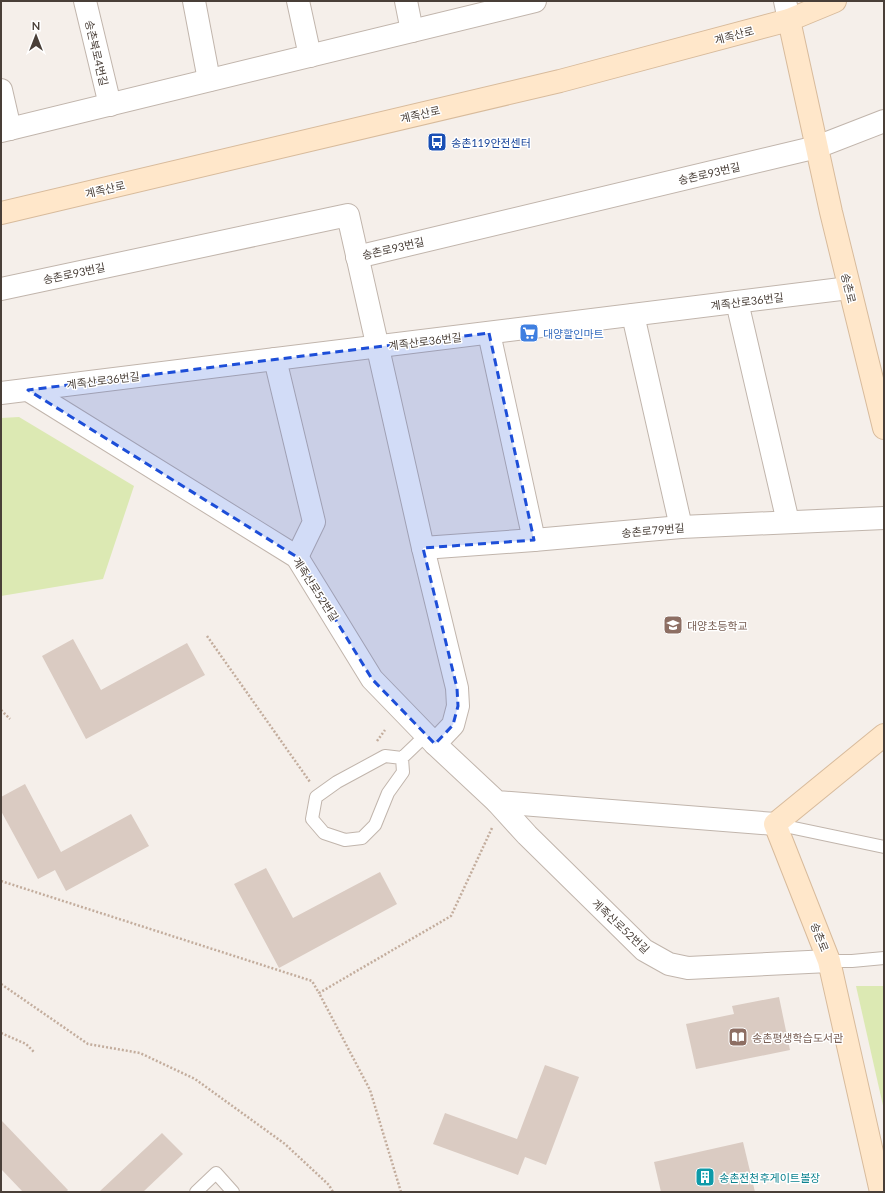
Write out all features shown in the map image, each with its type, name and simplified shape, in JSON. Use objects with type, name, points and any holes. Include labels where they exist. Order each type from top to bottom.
[{"type":"street","name":"송촌북로4번길","points":[[85,1],[110,105]]},
{"type":"street","points":[[194,1],[209,80]]},
{"type":"street","points":[[298,1],[310,56]]},
{"type":"street","points":[[406,1],[412,31]]},
{"type":"street","points":[[1,90],[5,130],[412,31],[511,4],[535,1]]},
{"type":"street","name":"계족산로","points":[[1,213],[560,81],[787,10],[835,1]]},
{"type":"street","name":"송촌로","points":[[787,10],[849,288],[884,428]]},
{"type":"street","points":[[817,147],[884,121]]},
{"type":"street","name":"송촌로93번길","points":[[1,289],[348,215],[357,257],[817,147]]},
{"type":"street","points":[[357,257],[423,548],[457,688],[458,706],[453,725],[431,740]]},
{"type":"street","name":"계족산로36번길","points":[[1,393],[849,288]]},
{"type":"street","points":[[737,302],[788,522]]},
{"type":"street","points":[[633,315],[681,527]]},
{"type":"street","points":[[489,333],[534,540]]},
{"type":"street","points":[[274,359],[314,522],[297,557]]},
{"type":"street","name":"계족산로52번길","points":[[28,390],[297,557],[372,679],[431,740],[498,802],[527,835],[644,950],[669,964],[688,968],[829,961]]},
{"type":"street","name":"송촌로79번길","points":[[423,548],[681,527],[884,518]]},
{"type":"street","points":[[498,802],[775,824],[884,735]]},
{"type":"street","name":"송촌로","points":[[775,824],[829,961],[881,1192]]},
{"type":"lane","points":[[402,758],[403,772],[388,793],[375,824],[362,838],[345,840],[324,833],[312,819],[316,797],[337,782],[384,756],[402,758],[431,740]]},
{"type":"lane","points":[[775,824],[884,846]]},
{"type":"lane","points":[[829,961],[852,961],[884,958]]},
{"type":"lane","points":[[196,1192],[216,1173],[233,1192]]},
{"type":"path","points":[[207,636],[309,782],[316,778]]},
{"type":"path","points":[[1,710],[10,718]]},
{"type":"path","points":[[376,743],[385,730]]},
{"type":"path","points":[[320,993],[451,916],[493,827]]},
{"type":"path","points":[[1,881],[312,981],[320,993],[370,1090],[401,1192]]},
{"type":"path","points":[[1,984],[88,1044],[140,1053],[195,1079],[285,1144],[329,1185],[333,1192]]},
{"type":"path","points":[[1,1033],[26,1044],[34,1052]]},
{"type":"highlighted area","points":[[489,333],[534,540],[423,548],[457,688],[458,706],[453,725],[435,744],[372,679],[297,557],[28,390]]},
{"type":"green space","points":[[19,417],[134,486],[103,579],[1,596],[1,418]]},
{"type":"green space","points":[[856,986],[884,986],[884,1110]]},
{"type":"building","points":[[73,639],[101,690],[187,643],[205,675],[86,739],[42,656]]},
{"type":"building","points":[[25,784],[61,852],[131,814],[149,846],[66,891],[55,870],[38,879],[1,811],[1,797]]},
{"type":"building","points":[[266,868],[293,918],[380,872],[397,904],[279,968],[234,884]]},
{"type":"building","name":"송촌평생학습도서관","points":[[779,997],[790,1050],[696,1069],[686,1024],[734,1014],[732,1006]]},
{"type":"building","points":[[545,1065],[579,1077],[546,1165],[525,1157],[518,1175],[433,1144],[445,1113],[517,1139]]},
{"type":"building","points":[[1,1120],[68,1190],[66,1192],[23,1192],[1,1169]]},
{"type":"building","points":[[162,1133],[183,1154],[143,1192],[99,1192]]},
{"type":"building","name":"송촌전천후게이트볼장","points":[[743,1142],[755,1192],[661,1192],[654,1162]]},
{"type":"place","name":"송촌119안전센터","points":[[437,142]]},
{"type":"place","name":"대양할인마트","points":[[529,333]]},
{"type":"place","name":"대양초등학교","points":[[673,625]]},
{"type":"place","name":"송촌평생학습도서관","points":[[738,1037]]},
{"type":"place","name":"송촌전천후게이트볼장","points":[[705,1177]]}]
